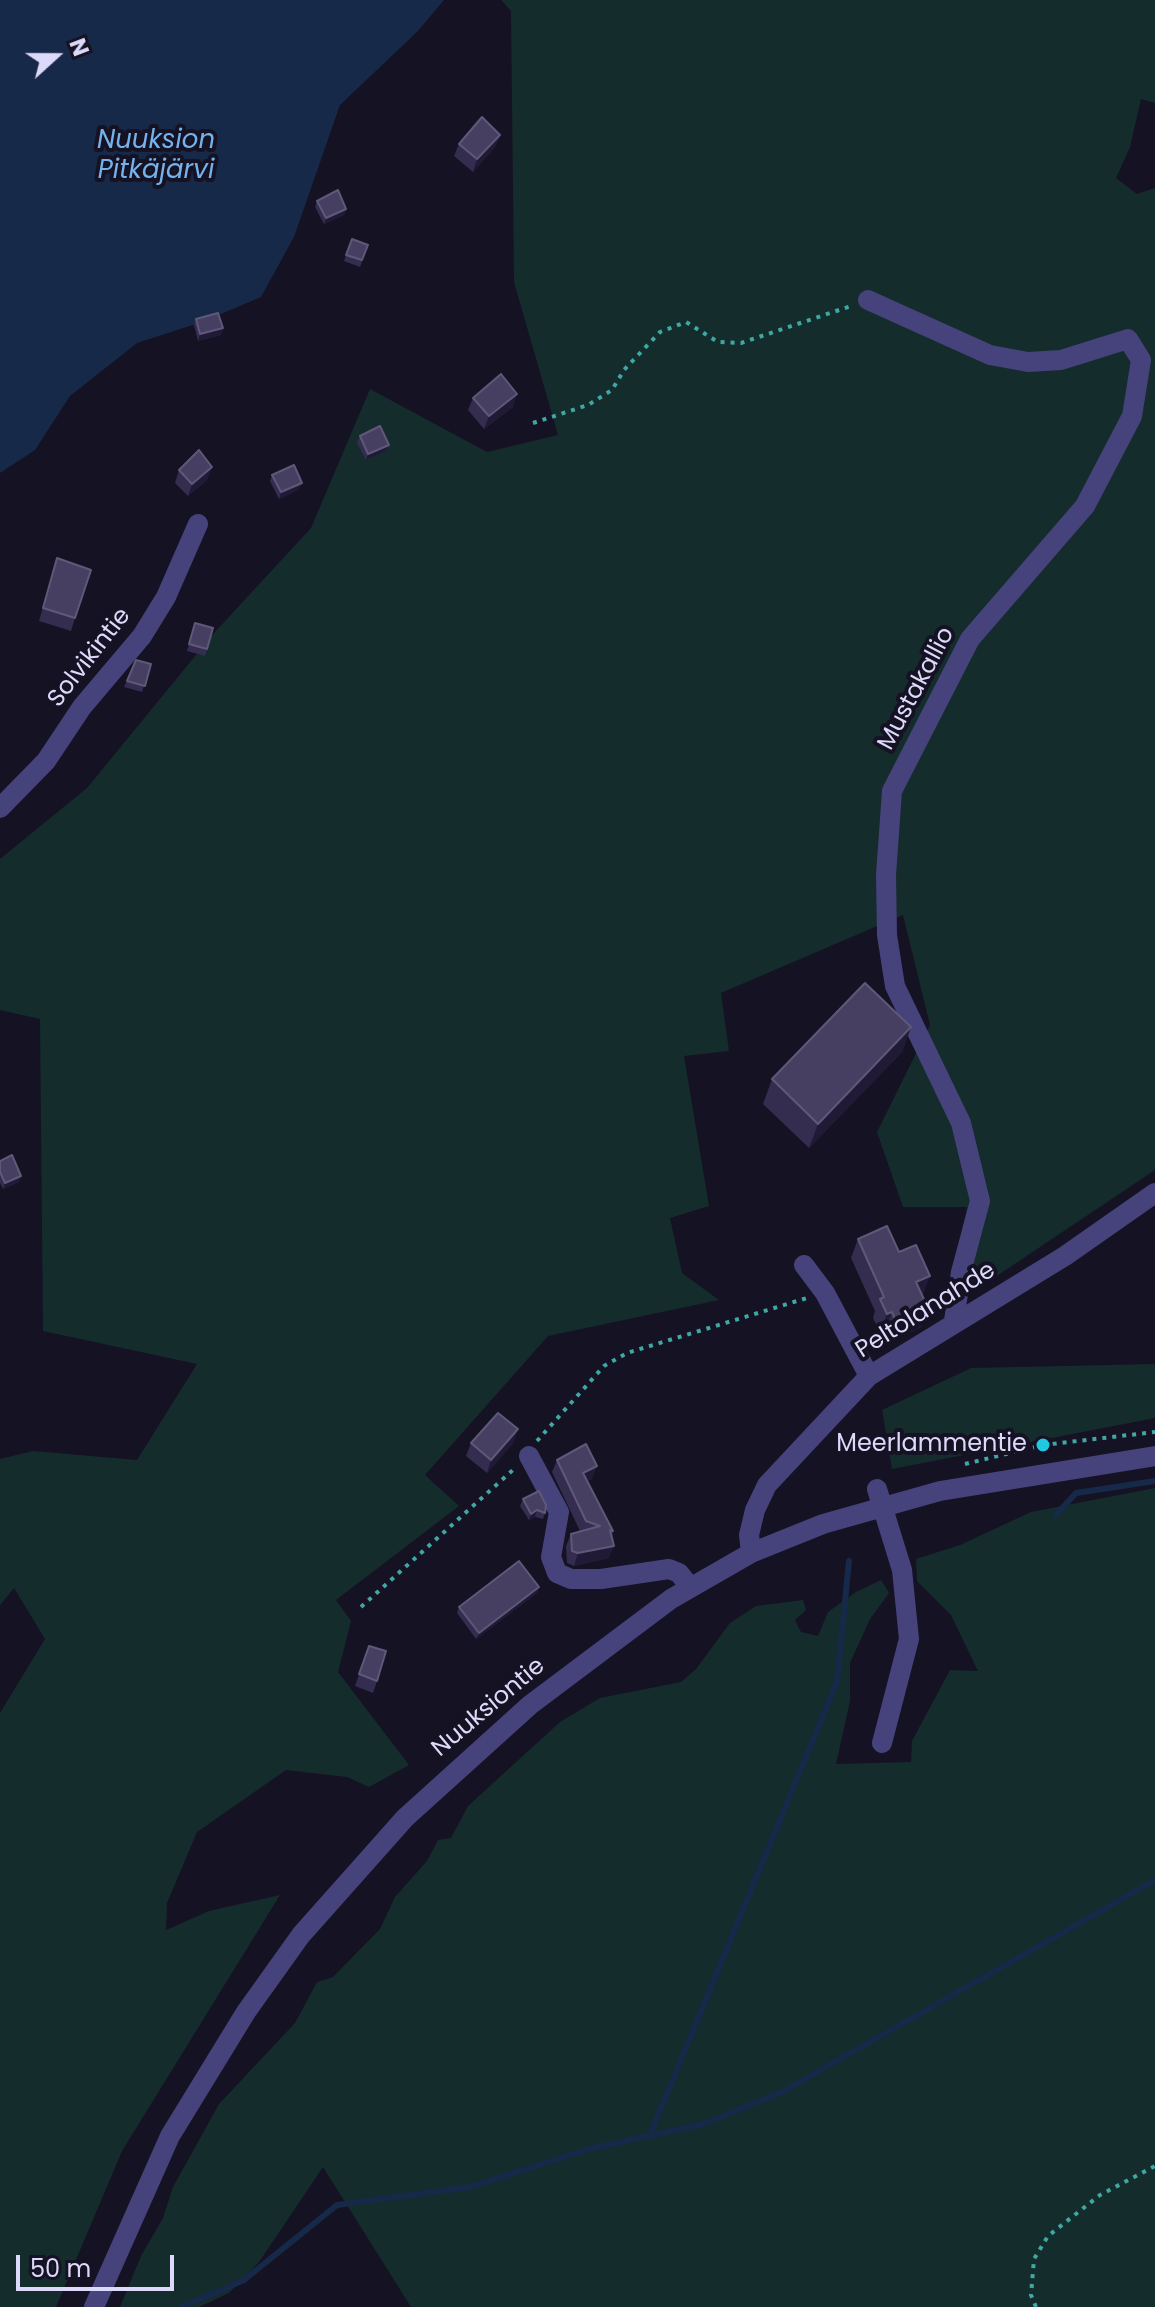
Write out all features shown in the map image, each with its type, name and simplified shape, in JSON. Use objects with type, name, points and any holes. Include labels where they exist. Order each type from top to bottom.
[{"type":"street","name":"Mustakallio","points":[[868,300],[990,355],[1028,362],[1061,360],[1128,339],[1141,360],[1132,416],[1085,506],[970,639],[892,791],[886,875],[887,935],[895,986],[961,1123],[980,1201],[961,1272],[954,1321]]},
{"type":"street","name":"Solvikintie","points":[[0,808],[46,761],[82,707],[142,636],[166,597],[198,524]]},
{"type":"street","name":"Peltolanahde","points":[[751,1553],[749,1535],[755,1510],[767,1485],[869,1376],[954,1321],[1065,1256],[1155,1193]]},
{"type":"street","points":[[804,1265],[825,1293],[869,1376]]},
{"type":"street","points":[[529,1456],[559,1512],[551,1557],[557,1573],[571,1579],[601,1579],[669,1569],[679,1573],[690,1587]]},
{"type":"street","name":"Nuuksiontie","points":[[94,2307],[145,2187],[195,2092],[246,2012],[301,1935],[405,1818],[455,1770],[579,1666],[690,1587],[751,1553],[880,1497],[940,1491],[1155,1456]]},
{"type":"street","points":[[880,1497],[902,1570],[909,1639],[882,1743]]},
{"type":"path","points":[[533,423],[588,405],[612,390],[624,370],[660,332],[686,322],[718,342],[741,343],[868,300]]},
{"type":"path","points":[[361,1607],[529,1456],[538,1439],[604,1366],[627,1353],[825,1293]]},
{"type":"path","points":[[950,1468],[1043,1445],[1155,1432]]},
{"type":"path","points":[[1036,2307],[1031,2295],[1034,2259],[1048,2236],[1100,2195],[1155,2166]]},
{"type":"green space","points":[[501,0],[1155,0],[1155,103],[1141,99],[1130,147],[1116,178],[1137,194],[1155,188],[1155,1170],[946,1310],[967,1207],[903,1207],[877,1132],[930,1025],[903,915],[721,993],[729,1051],[684,1056],[709,1206],[670,1218],[682,1273],[719,1300],[548,1336],[425,1475],[459,1506],[336,1600],[351,1621],[338,1672],[409,1765],[369,1787],[347,1777],[286,1770],[197,1832],[167,1903],[166,1930],[209,1911],[280,1895],[122,2151],[56,2307],[0,2307],[0,1713],[45,1639],[14,1588],[0,1605],[0,1459],[33,1451],[137,1460],[197,1364],[43,1331],[40,1019],[0,1010],[0,859],[87,788],[214,633],[311,528],[370,389],[487,452],[558,435],[514,282],[511,11]]},
{"type":"green space","points":[[1155,1364],[1155,1418],[892,1469],[882,1410],[971,1368]]},
{"type":"green space","points":[[1155,1488],[1155,2307],[411,2307],[323,2167],[259,2262],[229,2293],[199,2307],[120,2307],[141,2256],[163,2218],[173,2187],[219,2104],[295,2023],[317,1982],[333,1977],[380,1929],[395,1897],[427,1861],[438,1840],[451,1838],[468,1806],[560,1722],[600,1698],[681,1682],[696,1669],[730,1623],[756,1606],[803,1600],[806,1610],[795,1620],[801,1632],[818,1636],[828,1612],[856,1592],[881,1580],[889,1593],[870,1619],[850,1663],[850,1701],[836,1764],[911,1762],[912,1741],[950,1670],[978,1671],[951,1615],[917,1581],[916,1559],[960,1545],[1031,1512]]},
{"type":"water","name":"Nuuksion Pitkäjärvi","points":[[0,0],[444,0],[418,31],[340,105],[294,237],[261,297],[202,322],[137,343],[70,396],[35,450],[0,473]]},
{"type":"building","points":[[482,117],[500,135],[477,159],[459,144]]},
{"type":"building","points":[[338,190],[346,209],[326,218],[317,201]]},
{"type":"building","points":[[352,239],[368,245],[362,260],[346,255]]},
{"type":"building","points":[[218,313],[223,328],[200,334],[196,319]]},
{"type":"building","points":[[501,374],[517,394],[489,416],[473,398]]},
{"type":"building","points":[[380,426],[389,445],[368,454],[360,436]]},
{"type":"building","points":[[199,450],[212,467],[192,484],[179,470]]},
{"type":"building","points":[[294,465],[302,483],[281,492],[272,475]]},
{"type":"building","points":[[57,558],[91,570],[75,618],[43,608]]},
{"type":"building","points":[[195,623],[213,628],[207,649],[189,644]]},
{"type":"building","points":[[136,660],[151,664],[145,686],[127,681]]},
{"type":"building","points":[[865,983],[911,1027],[818,1124],[772,1079]]},
{"type":"building","points":[[12,1155],[21,1176],[5,1183],[0,1172],[0,1161]]},
{"type":"building","points":[[887,1226],[899,1252],[916,1245],[930,1276],[916,1282],[928,1308],[896,1322],[892,1312],[887,1314],[880,1299],[884,1297],[858,1239]]},
{"type":"building","points":[[498,1413],[518,1429],[491,1460],[471,1443]]},
{"type":"building","points":[[586,1444],[597,1466],[583,1473],[613,1531],[610,1530],[614,1546],[578,1553],[572,1551],[571,1534],[600,1526],[586,1521],[557,1460]]},
{"type":"building","points":[[539,1491],[546,1505],[545,1513],[537,1510],[531,1514],[523,1499]]},
{"type":"building","points":[[519,1561],[539,1587],[479,1633],[459,1607]]},
{"type":"building","points":[[369,1646],[386,1651],[377,1681],[359,1674]]},
{"type":"waterway","points":[[1056,1515],[1076,1493],[1155,1481]]},
{"type":"waterway","points":[[649,2137],[837,1682],[849,1561]]},
{"type":"waterway","points":[[182,2307],[244,2280],[337,2205],[470,2187],[589,2149],[703,2124],[782,2092],[1155,1880]]},
{"type":"place","name":"Meerlammentie","points":[[1043,1445]]}]
